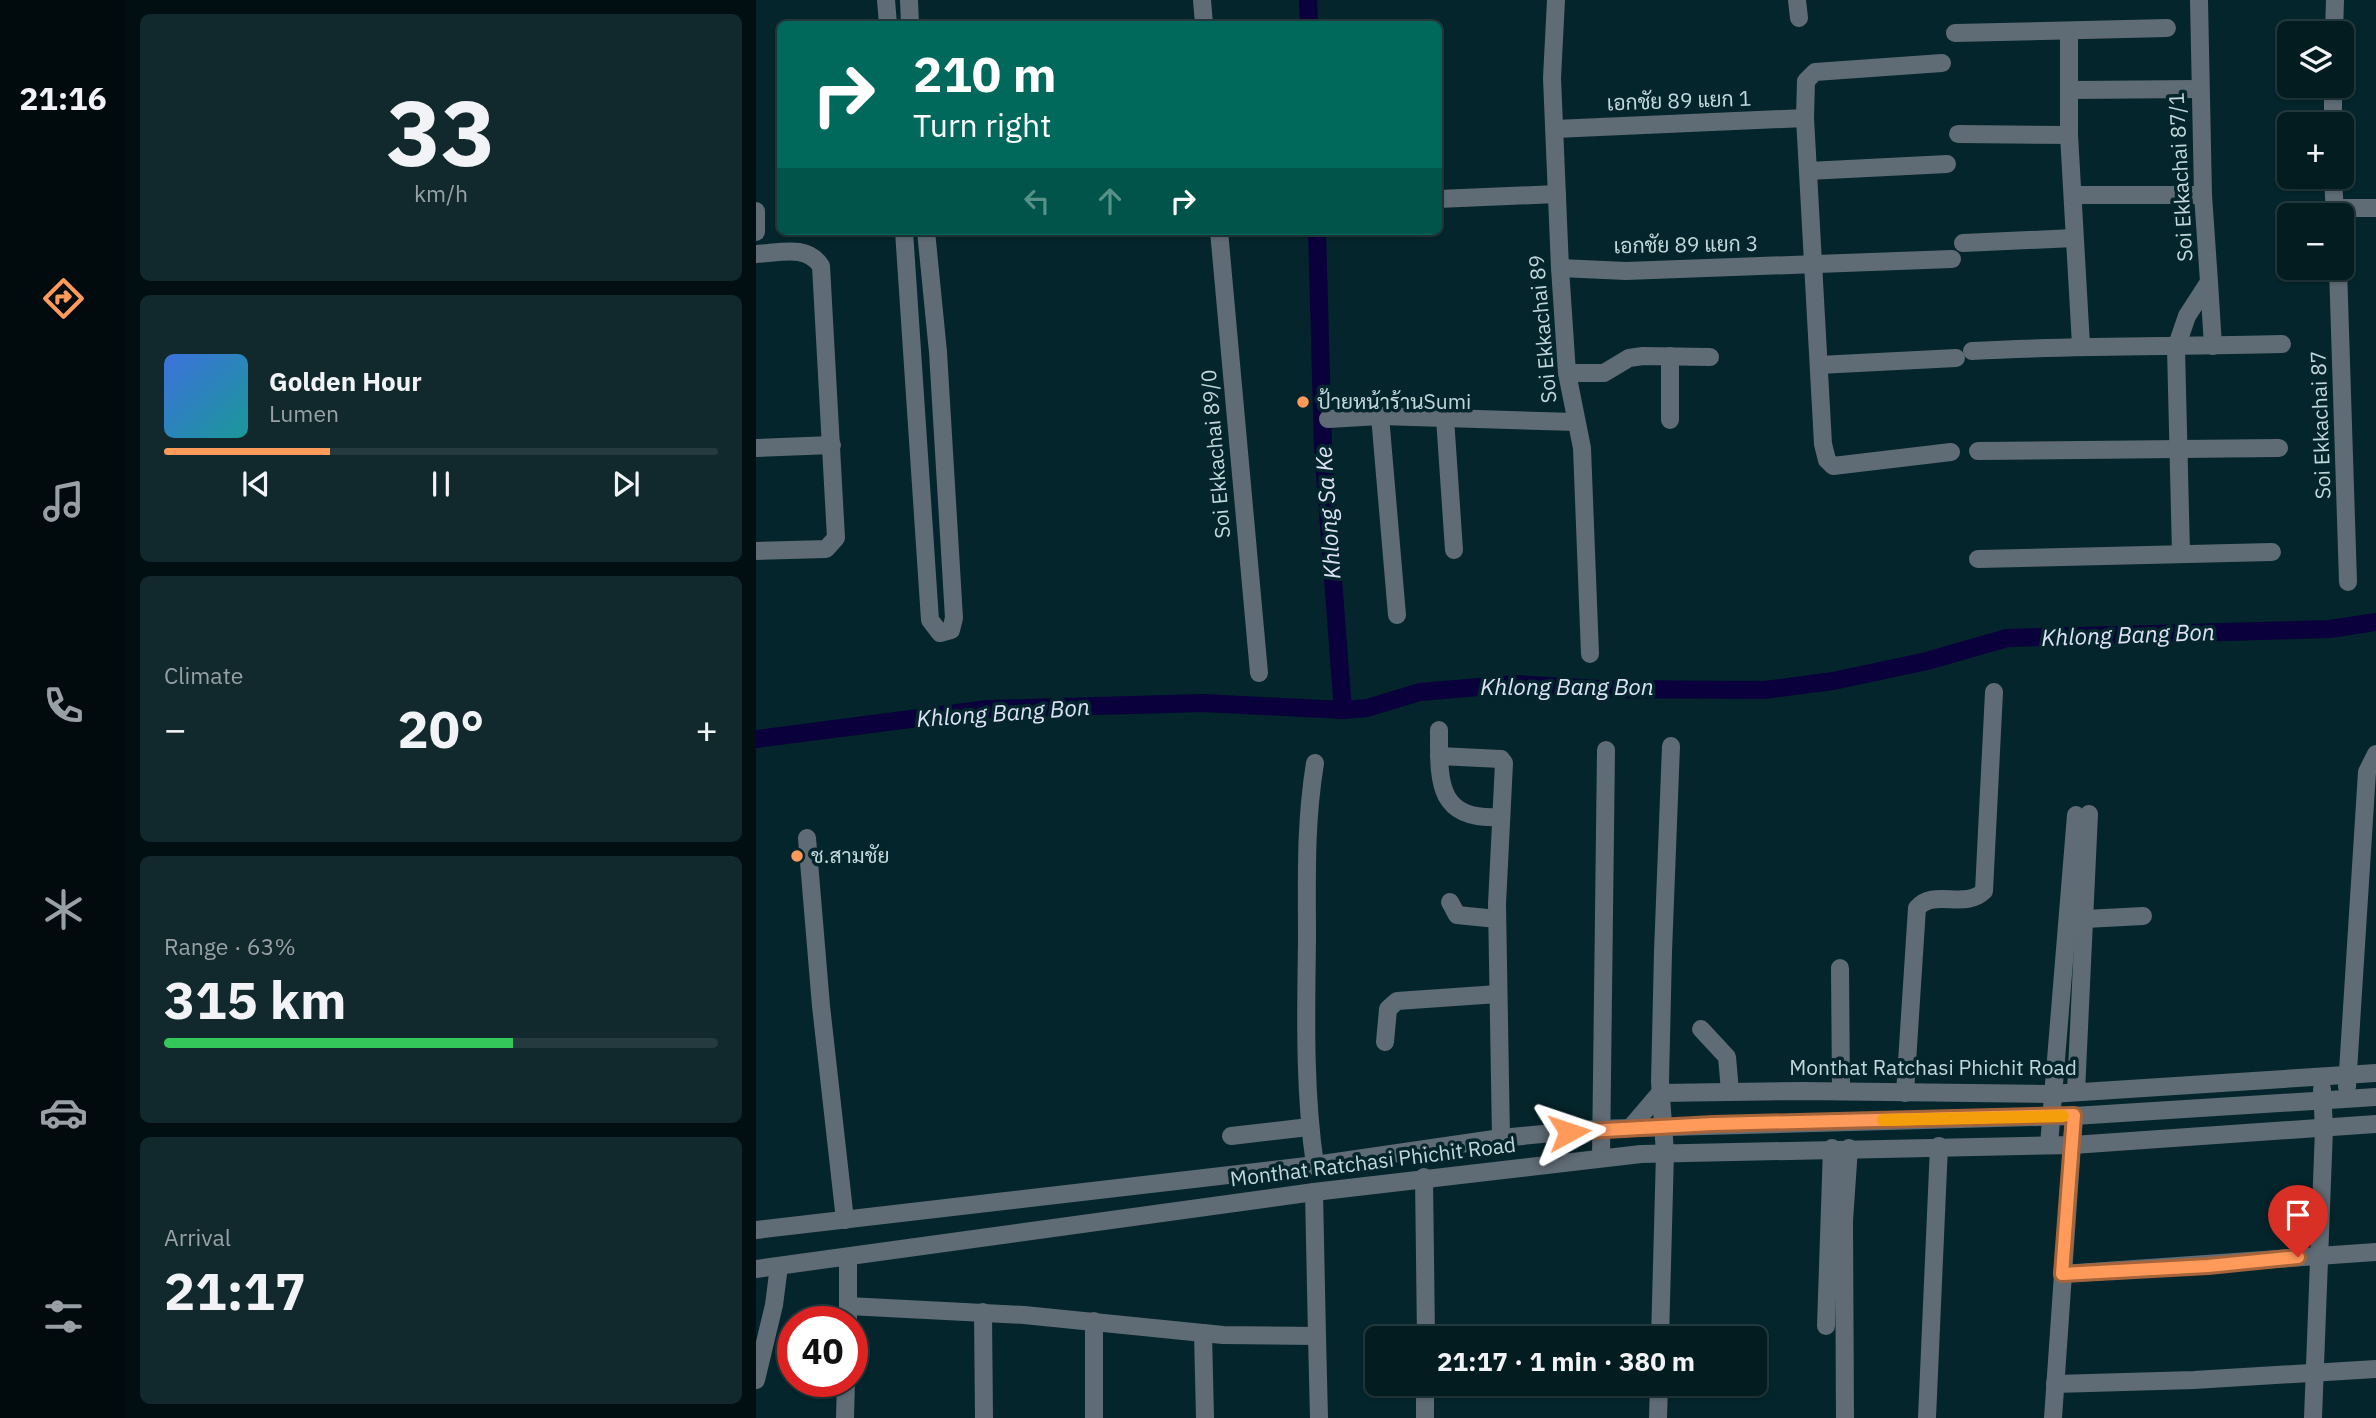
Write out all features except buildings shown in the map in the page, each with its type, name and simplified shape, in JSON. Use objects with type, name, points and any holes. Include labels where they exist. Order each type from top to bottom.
[{"type":"street","points":[[886,0],[888,21]]},
{"type":"street","points":[[909,0],[910,21]]},
{"type":"street","points":[[1202,0],[1204,21]]},
{"type":"street","name":"Soi Ekkachai 89","points":[[1556,0],[1552,52],[1560,268],[1567,373],[1582,448],[1590,654]]},
{"type":"street","name":"Soi Ekkachai 87/1","points":[[2181,554],[2176,348],[2187,316],[2209,282],[2199,89],[2199,0]]},
{"type":"street","points":[[2334,21],[2335,0]]},
{"type":"street","points":[[1955,33],[2168,28]]},
{"type":"street","points":[[2069,32],[2069,135],[2081,345]]},
{"type":"street","points":[[1942,64],[1815,72],[1809,75],[1805,87],[1805,118],[1823,444],[1830,465],[1868,464],[1951,452]]},
{"type":"street","points":[[2070,90],[2199,89]]},
{"type":"street","name":"เอกชัย 89 แยก 1","points":[[1555,129],[1805,118]]},
{"type":"street","points":[[1958,134],[2069,135]]},
{"type":"street","points":[[1808,170],[1947,164]]},
{"type":"street","points":[[1442,199],[1557,194]]},
{"type":"street","points":[[2073,195],[2203,195]]},
{"type":"street","points":[[2354,210],[2376,208]]},
{"type":"street","points":[[756,211],[756,232]]},
{"type":"street","points":[[904,235],[930,620],[940,633],[951,630],[954,618],[938,352],[926,235]]},
{"type":"street","name":"Soi Ekkachai 89/0","points":[[1219,235],[1259,673]]},
{"type":"street","points":[[1963,243],[2074,238]]},
{"type":"street","points":[[756,254],[801,251],[816,257],[821,266],[835,543],[826,549],[756,551]]},
{"type":"street","name":"เอกชัย 89 แยก 3","points":[[1560,268],[1626,271],[1952,259]]},
{"type":"street","name":"Soi Ekkachai 87","points":[[2338,280],[2348,582]]},
{"type":"street","points":[[2209,282],[2213,346]]},
{"type":"street","points":[[1819,365],[2081,345],[2176,348],[2282,344]]},
{"type":"street","points":[[1670,356],[1670,420]]},
{"type":"street","points":[[1567,373],[1604,373],[1629,358],[1710,357]]},
{"type":"street","points":[[1328,419],[1380,416],[1575,422]]},
{"type":"street","points":[[1380,416],[1397,614]]},
{"type":"street","points":[[1445,418],[1454,551]]},
{"type":"street","points":[[756,448],[832,445]]},
{"type":"street","points":[[1978,451],[2278,448]]},
{"type":"street","points":[[1978,559],[2272,552]]},
{"type":"street","points":[[1905,1093],[1917,908],[1933,898],[1973,898],[1984,891],[1994,692]]},
{"type":"street","points":[[1439,730],[1444,797],[1478,818],[1501,817]]},
{"type":"street","points":[[1660,1326],[1665,1153],[1660,1093],[1671,746]]},
{"type":"street","points":[[1601,1158],[1605,750]]},
{"type":"street","points":[[2348,1127],[2346,1075],[2367,772],[2376,754]]},
{"type":"street","points":[[1439,756],[1503,760],[1497,919],[1498,994],[1509,1138],[1520,1167]]},
{"type":"street","points":[[1315,763],[1306,832],[1306,1095],[1315,1165]]},
{"type":"street","points":[[2049,1145],[2051,1094],[2083,814],[2085,919],[2076,1092]]},
{"type":"street","points":[[807,838],[845,1220]]},
{"type":"street","points":[[1450,902],[1457,915],[1497,919]]},
{"type":"street","points":[[2085,919],[2143,916]]},
{"type":"street","points":[[1840,968],[1841,1091]]},
{"type":"street","points":[[1385,1042],[1388,1009],[1397,1001],[1498,994]]},
{"type":"street","points":[[1701,1029],[1727,1057],[1730,1091]]},
{"type":"street","name":"Monthat Ratchasi Phichit Road","points":[[1660,1093],[1841,1091],[2051,1094],[2376,1073]]},
{"type":"street","points":[[2313,1418],[2317,1373],[2324,1129],[2321,1076]]},
{"type":"street","points":[[1631,1128],[1660,1093]]},
{"type":"street","name":"Monthat Ratchasi Phichit Road","points":[[756,1230],[1600,1129],[2052,1116],[2376,1097]]},
{"type":"street","points":[[2053,1418],[2074,1115]]},
{"type":"street","name":"Monthat Ratchasi Phichit Road","points":[[756,1269],[1424,1177],[1601,1158],[1665,1153],[1841,1148],[2073,1145],[2376,1124]]},
{"type":"street","points":[[1231,1136],[1309,1127]]},
{"type":"street","points":[[1927,1418],[1939,1146]]},
{"type":"street","points":[[1826,1326],[1841,1148]]},
{"type":"street","points":[[1841,1148],[1845,1418]]},
{"type":"street","points":[[1424,1177],[1426,1326]]},
{"type":"street","points":[[1314,1192],[1319,1418]]},
{"type":"street","points":[[2062,1274],[2208,1266],[2376,1252]]},
{"type":"street","points":[[848,1256],[848,1306]]},
{"type":"street","points":[[756,1380],[759,1350],[774,1305],[779,1266]]},
{"type":"street","points":[[868,1313],[983,1312],[1203,1333],[1317,1336]]},
{"type":"street","points":[[983,1312],[984,1418]]},
{"type":"street","points":[[1094,1321],[1094,1418]]},
{"type":"street","points":[[1203,1333],[1205,1418]]},
{"type":"street","points":[[2055,1384],[2376,1368]]},
{"type":"street","points":[[1425,1396],[1425,1418]]},
{"type":"street","points":[[1658,1418],[1659,1396]]},
{"type":"street","points":[[845,1418],[846,1397]]},
{"type":"waterway","name":"Khlong Sa Ke","points":[[1308,0],[1309,21]]},
{"type":"waterway","name":"Khlong Sa Ke","points":[[1317,235],[1323,448],[1343,710]]},
{"type":"waterway","name":"Khlong Bang Bon","points":[[756,739],[988,709],[1203,703],[1343,710],[1367,708],[1420,692],[1515,684],[1598,689],[1765,690],[1833,681],[1927,661],[2007,638],[2330,629],[2376,622]]},
{"type":"slow traffic","points":[[1883,1120],[2063,1116]]},
{"type":"place","name":"ป้ายหน้าร้านSumi","points":[[1303,402]]},
{"type":"place","name":"ช.สามชัย","points":[[797,856]]},
{"type":"route","points":[[1569,1132],[1713,1124],[2074,1115],[2062,1274],[2208,1266],[2298,1257]]}]
